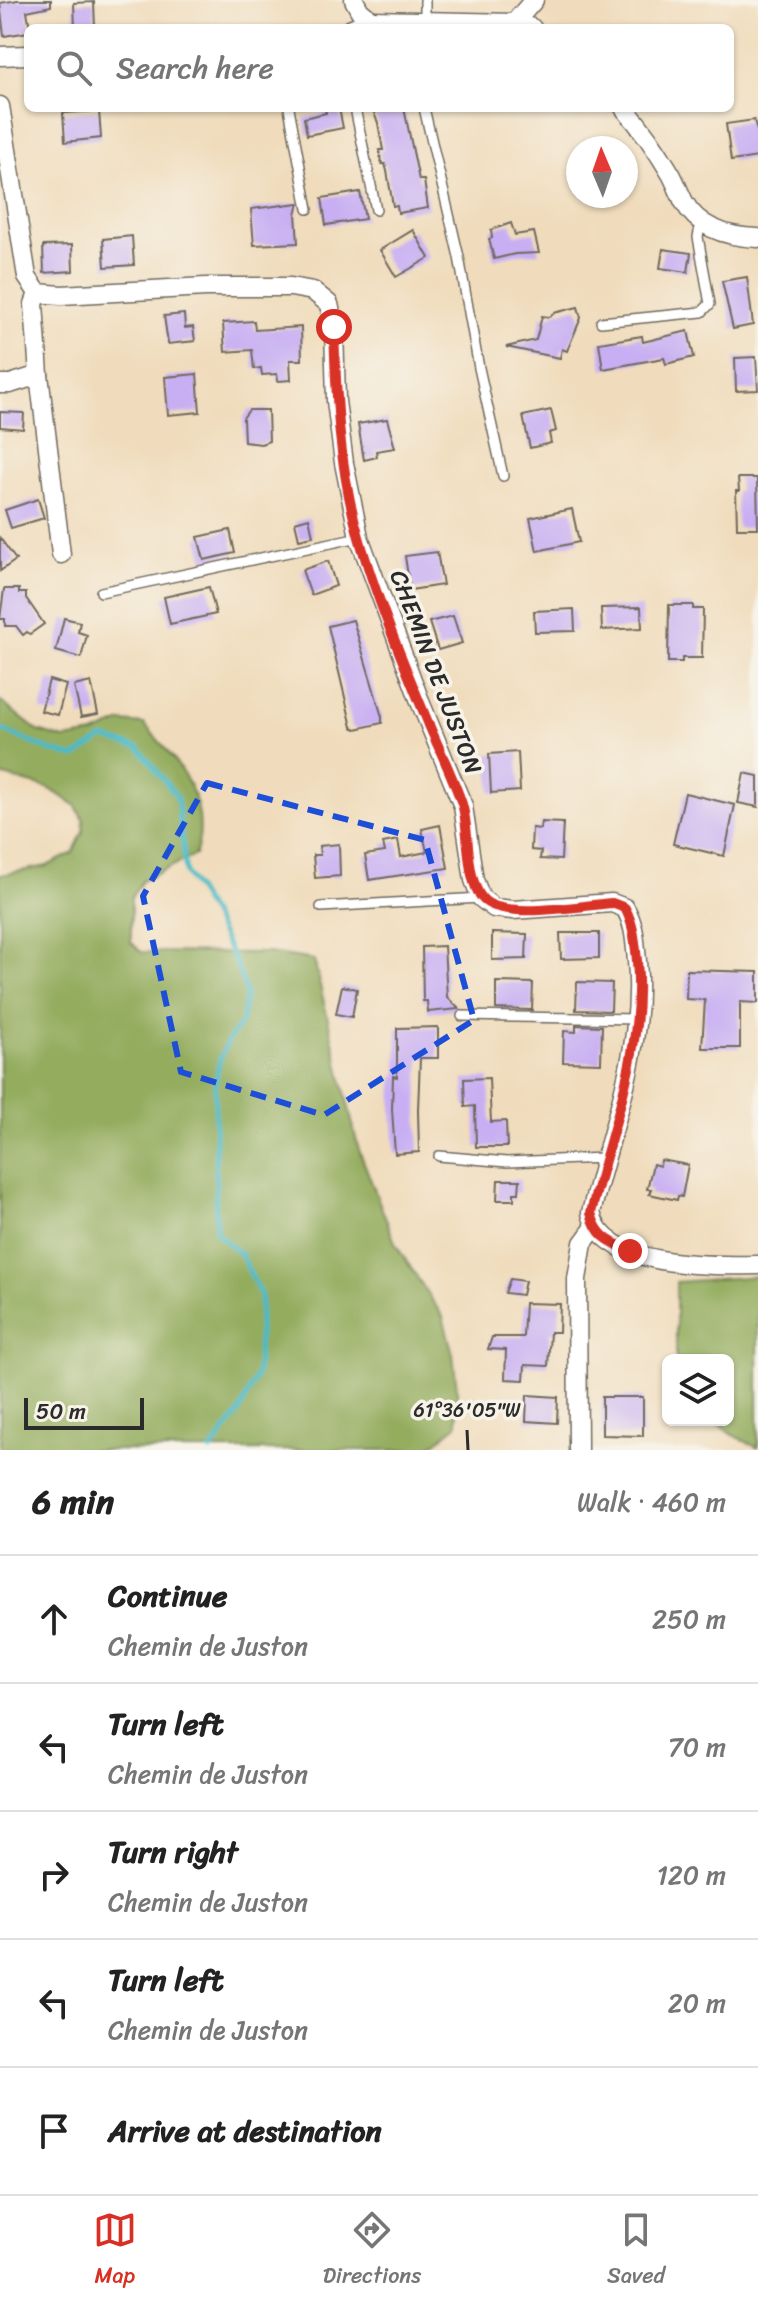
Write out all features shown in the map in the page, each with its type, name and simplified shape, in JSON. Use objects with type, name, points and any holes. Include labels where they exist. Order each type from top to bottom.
[{"type":"street","points":[[354,0],[360,11],[371,20]]},
{"type":"street","points":[[524,24],[534,0]]},
{"type":"street","points":[[362,24],[371,20],[450,24]]},
{"type":"street","points":[[0,56],[24,55]]},
{"type":"street","points":[[0,106],[27,277],[38,293],[34,304],[39,375],[61,554]]},
{"type":"street","points":[[628,112],[642,127],[686,205],[701,223],[734,237],[758,238]]},
{"type":"street","name":"CHEMIN DE JUSTON","points":[[38,293],[61,295],[206,287],[291,287],[313,291],[329,304],[334,327],[336,401],[344,463],[359,537],[463,806],[474,880],[481,898]]},
{"type":"street","points":[[0,384],[39,375]]},
{"type":"street","points":[[481,898],[494,908],[513,910],[612,903],[625,908],[633,923],[638,1019],[630,1073],[591,1213],[594,1228],[607,1240],[630,1251],[697,1266],[758,1265]]},
{"type":"street","points":[[578,1450],[577,1279],[583,1243],[594,1228]]},
{"type":"lane","points":[[413,23],[425,0]]},
{"type":"lane","points":[[290,112],[308,209]]},
{"type":"lane","points":[[356,112],[376,210]]},
{"type":"lane","points":[[425,112],[459,257],[503,476]]},
{"type":"lane","points":[[601,322],[702,312],[710,304],[698,237],[701,223]]},
{"type":"lane","points":[[101,592],[359,537]]},
{"type":"lane","points":[[321,907],[481,898]]},
{"type":"lane","points":[[462,1016],[638,1019]]},
{"type":"lane","points":[[439,1156],[507,1162],[604,1158]]},
{"type":"highlighted area","points":[[207,783],[425,840],[474,1020],[324,1115],[181,1072],[143,896]]},
{"type":"green space","points":[[0,701],[38,731],[65,739],[94,734],[122,722],[144,724],[169,753],[189,784],[199,818],[195,855],[142,881],[131,898],[131,942],[141,952],[269,953],[314,960],[358,1147],[396,1245],[443,1317],[453,1354],[457,1425],[426,1450],[0,1450],[0,875],[47,866],[73,853],[83,832],[84,820],[75,805],[48,788],[0,775]]},
{"type":"green space","points":[[758,1276],[758,1448],[721,1426],[734,1426],[734,1354],[676,1354],[676,1282]]},
{"type":"building","points":[[51,0],[51,6],[27,11],[29,24],[24,24],[24,33],[4,36],[0,3]]},
{"type":"building","points":[[94,2],[95,24],[75,24],[74,3]]},
{"type":"building","points":[[99,112],[101,138],[65,142],[63,113]]},
{"type":"building","points":[[340,112],[343,128],[307,135],[304,118]]},
{"type":"building","points":[[374,112],[405,112],[419,180],[424,180],[428,208],[398,213],[397,206],[393,206],[387,171],[379,150],[383,150]]},
{"type":"building","points":[[754,120],[758,134],[758,157],[731,161],[726,124]]},
{"type":"building","points":[[360,192],[365,219],[326,225],[322,198]]},
{"type":"building","points":[[299,203],[296,214],[298,243],[254,245],[251,209]]},
{"type":"building","points":[[511,223],[515,235],[534,232],[539,253],[494,259],[489,239],[492,238],[491,230]]},
{"type":"building","points":[[413,230],[429,258],[396,277],[380,250]]},
{"type":"building","points":[[132,236],[134,265],[105,267],[103,239]]},
{"type":"building","points":[[72,245],[73,271],[44,273],[43,246]]},
{"type":"building","points":[[663,249],[691,253],[688,272],[660,268]]},
{"type":"building","points":[[747,277],[753,325],[733,329],[722,281]]},
{"type":"building","points":[[578,307],[581,318],[567,351],[562,349],[560,358],[506,347],[536,340],[542,316],[550,317],[554,313]]},
{"type":"building","points":[[184,314],[185,328],[193,327],[195,341],[168,344],[164,316]]},
{"type":"building","points":[[254,321],[255,330],[301,327],[302,360],[290,360],[291,380],[278,381],[277,374],[262,375],[261,368],[254,369],[252,350],[225,352],[223,323]]},
{"type":"building","points":[[688,331],[694,357],[666,364],[664,358],[603,369],[599,343],[642,336],[643,342]]},
{"type":"building","points":[[756,357],[758,390],[736,391],[735,358]]},
{"type":"building","points":[[197,374],[200,412],[168,415],[165,377]]},
{"type":"building","points":[[249,410],[268,410],[269,441],[261,444],[244,442],[243,418]]},
{"type":"building","points":[[551,410],[556,431],[549,433],[551,443],[530,448],[523,416]]},
{"type":"building","points":[[0,412],[24,413],[23,429],[0,427]]},
{"type":"building","points":[[387,419],[395,448],[376,451],[377,457],[364,460],[358,424]]},
{"type":"building","points":[[738,478],[757,478],[758,528],[737,528]]},
{"type":"building","points":[[38,499],[44,518],[11,528],[5,510]]},
{"type":"building","points":[[572,509],[579,542],[537,551],[530,518]]},
{"type":"building","points":[[309,518],[313,536],[299,539],[295,522]]},
{"type":"building","points":[[230,530],[235,553],[204,560],[198,537]]},
{"type":"building","points":[[0,538],[16,560],[0,571]]},
{"type":"building","points":[[437,552],[443,585],[410,590],[405,556]]},
{"type":"building","points":[[328,561],[336,586],[311,595],[302,570]]},
{"type":"building","points":[[209,587],[216,614],[170,624],[164,597]]},
{"type":"building","points":[[4,589],[19,589],[19,593],[26,593],[26,598],[44,624],[23,635],[16,626],[5,626],[5,619],[0,619]]},
{"type":"building","points":[[669,605],[693,605],[693,609],[703,609],[702,658],[668,662]]},
{"type":"building","points":[[641,607],[642,628],[602,630],[601,608]]},
{"type":"building","points":[[574,609],[575,631],[535,632],[534,611]]},
{"type":"building","points":[[453,616],[462,643],[438,650],[429,622]]},
{"type":"building","points":[[64,618],[80,622],[78,632],[87,635],[81,658],[56,651]]},
{"type":"building","points":[[353,620],[382,717],[382,723],[356,729],[352,727],[328,626]]},
{"type":"building","points":[[49,680],[66,685],[58,715],[41,711]]},
{"type":"building","points":[[91,682],[98,714],[81,717],[74,686]]},
{"type":"building","points":[[518,752],[520,791],[491,793],[489,754]]},
{"type":"building","points":[[744,773],[758,776],[758,807],[738,803]]},
{"type":"building","points":[[685,793],[735,805],[724,856],[673,844]]},
{"type":"building","points":[[541,822],[563,823],[561,860],[540,859],[541,851],[531,850],[532,828],[540,829]]},
{"type":"building","points":[[440,825],[448,868],[369,880],[365,855],[385,852],[383,843],[398,840],[401,857],[427,852],[422,829]]},
{"type":"building","points":[[339,844],[340,876],[315,878],[313,855],[320,855],[319,846]]},
{"type":"building","points":[[492,933],[527,934],[526,959],[492,960]]},
{"type":"building","points":[[560,933],[599,933],[599,958],[561,959]]},
{"type":"building","points":[[444,946],[447,997],[459,1009],[428,1012],[427,1001],[423,1001],[422,947]]},
{"type":"building","points":[[687,970],[758,972],[758,1003],[740,1002],[740,1048],[702,1048],[705,1000],[686,999]]},
{"type":"building","points":[[496,982],[533,983],[532,1010],[496,1009]]},
{"type":"building","points":[[577,982],[612,983],[611,1011],[576,1010]]},
{"type":"building","points":[[342,986],[357,989],[352,1017],[336,1014]]},
{"type":"building","points":[[576,1025],[602,1026],[601,1063],[563,1062],[564,1031],[576,1032]]},
{"type":"building","points":[[438,1027],[438,1058],[420,1058],[419,1152],[395,1154],[392,1109],[393,1076],[397,1077],[397,1028]]},
{"type":"building","points":[[489,1078],[491,1122],[506,1121],[507,1147],[476,1147],[475,1106],[465,1107],[464,1079]]},
{"type":"building","points":[[661,1160],[688,1165],[682,1197],[678,1196],[677,1200],[649,1194],[651,1189],[647,1189],[653,1164],[660,1166]]},
{"type":"building","points":[[498,1180],[520,1180],[519,1193],[514,1193],[514,1200],[497,1200]]},
{"type":"building","points":[[510,1279],[525,1281],[522,1295],[505,1293]]},
{"type":"building","points":[[525,1303],[560,1304],[559,1332],[550,1332],[548,1366],[525,1365],[524,1380],[505,1379],[506,1350],[488,1349],[492,1337],[523,1337]]},
{"type":"building","points":[[527,1395],[558,1397],[557,1423],[526,1421]]},
{"type":"building","points":[[602,1397],[643,1397],[643,1436],[602,1435]]},
{"type":"waterway","points":[[0,729],[52,751],[75,757],[103,738],[139,748],[177,797],[186,873],[212,915],[246,992],[242,1021],[227,1043],[219,1062],[215,1085],[216,1232],[242,1256],[261,1296],[257,1374],[240,1411],[211,1450]]},
{"type":"route","points":[[334,327],[336,401],[344,463],[359,537],[463,806],[474,880],[481,898],[494,908],[513,910],[612,903],[625,908],[633,923],[638,1019],[630,1073],[591,1213],[594,1228],[607,1240],[630,1251]]}]
